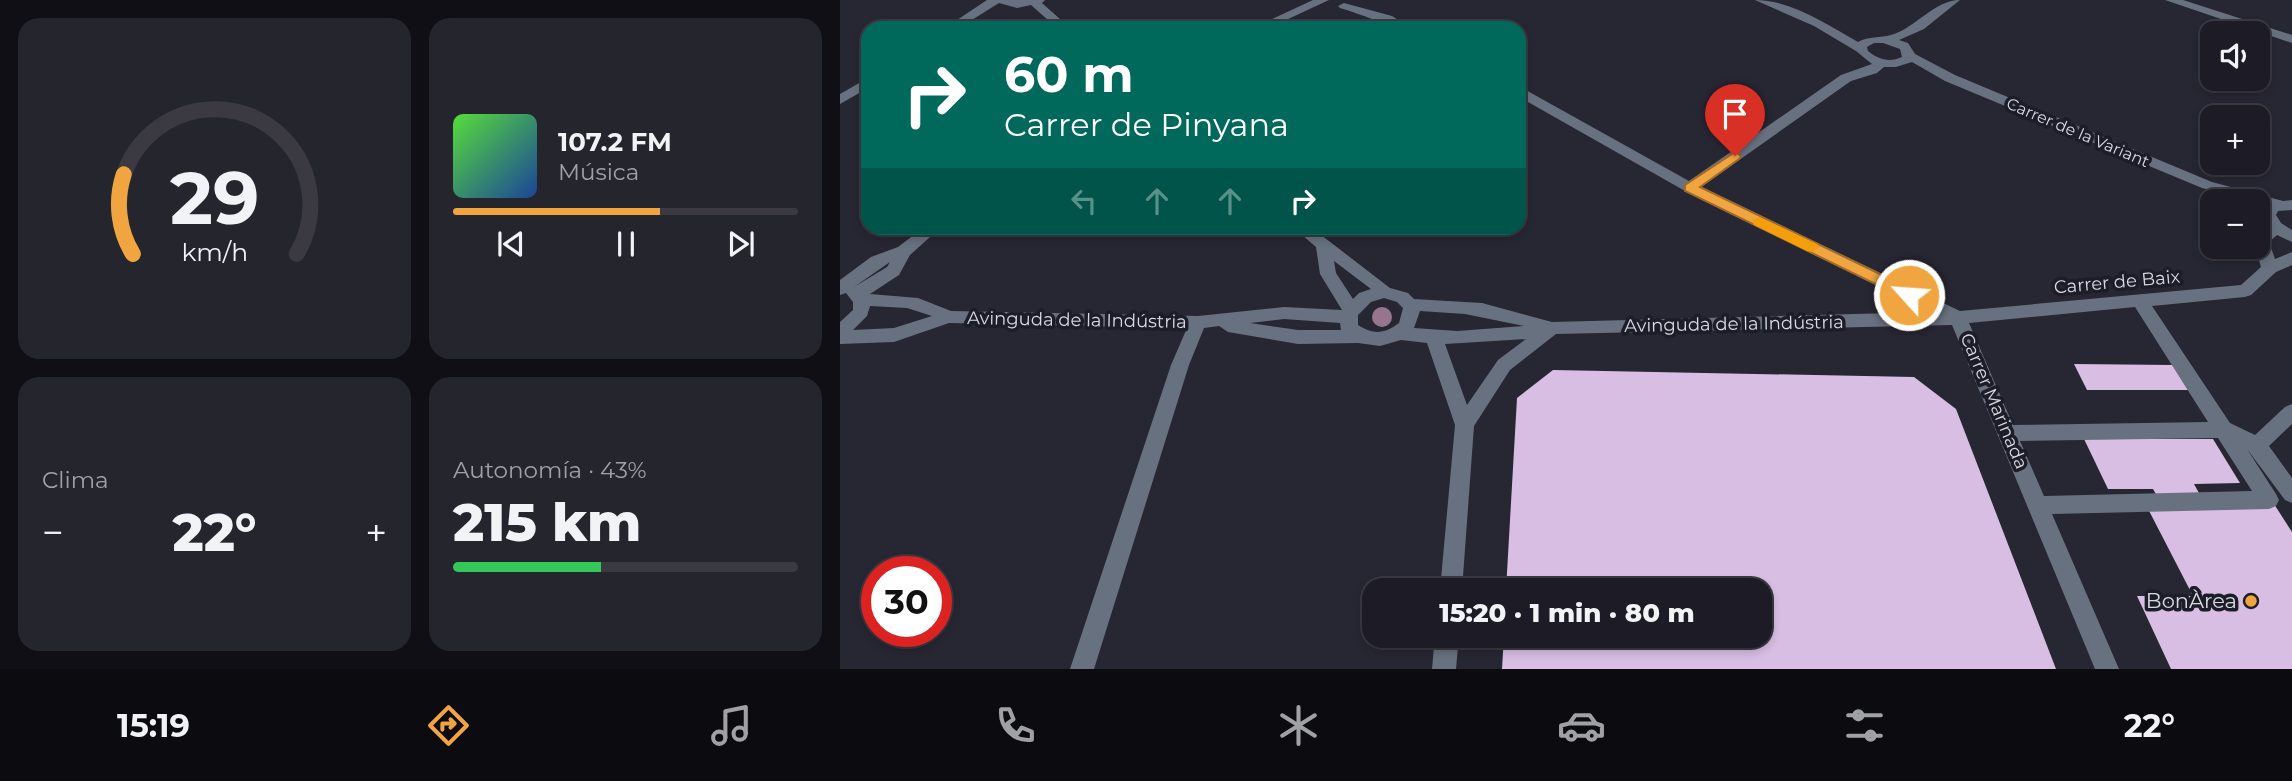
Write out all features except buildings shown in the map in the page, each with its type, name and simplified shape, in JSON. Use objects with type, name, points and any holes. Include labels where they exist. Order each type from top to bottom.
[{"type":"street","points":[[962,21],[995,0]]},
{"type":"street","points":[[1002,0],[1017,5],[1036,1],[1057,21]]},
{"type":"street","points":[[1277,21],[1322,11],[1332,3],[1366,0],[1393,21]]},
{"type":"street","points":[[1761,0],[1818,24],[1863,52]]},
{"type":"street","points":[[1846,78],[1863,52],[1865,42],[1884,39],[1920,26],[1954,0]]},
{"type":"street","points":[[2171,0],[2292,39]]},
{"type":"street","points":[[1332,3],[1388,18]]},
{"type":"street","points":[[1818,24],[1884,39]]},
{"type":"street","points":[[1690,188],[1846,78],[1904,61],[1916,41],[1920,26]]},
{"type":"street","name":"Carrer de la Variant","points":[[1884,39],[1950,78],[2207,185],[2287,203]]},
{"type":"street","name":"Carrer de la Variant","points":[[1863,52],[1887,64],[1950,78]]},
{"type":"street","points":[[840,100],[861,86]]},
{"type":"street","name":"Carrer Marinada","points":[[1526,96],[1690,188],[1958,318],[2106,669]]},
{"type":"street","name":"Carrer de la Variant","points":[[2207,185],[2213,189]]},
{"type":"street","points":[[2270,210],[2287,203]]},
{"type":"street","points":[[2270,222],[2292,236]]},
{"type":"street","points":[[840,334],[861,312],[850,293],[893,271],[904,251],[923,235]]},
{"type":"street","points":[[1311,235],[1354,264],[1384,292],[1405,298],[1412,304],[1410,325],[1400,333],[1371,340],[1358,336],[1349,328],[1349,313],[1328,274],[1324,246]]},
{"type":"street","name":"Carrer de Baix","points":[[1958,318],[2245,291],[2270,268],[2292,258]]},
{"type":"street","points":[[2267,259],[2270,268]]},
{"type":"street","points":[[1349,313],[1365,297],[1384,292]]},
{"type":"street","name":"Avinguda de la Indústria","points":[[850,293],[936,308],[948,317]]},
{"type":"street","points":[[2037,505],[2269,500],[2140,301]]},
{"type":"street","name":"Avinguda de la Indústria","points":[[1412,304],[1449,304],[1504,311],[1552,328]]},
{"type":"street","name":"Avinguda de la Indústria","points":[[840,334],[894,335],[948,317],[1202,322],[1284,313],[1349,313]]},
{"type":"street","name":"Avinguda de la Indústria","points":[[1400,333],[1434,338],[1509,336],[1552,328],[1958,318]]},
{"type":"street","points":[[1082,669],[1180,365],[1202,322]]},
{"type":"street","name":"Avinguda de la Indústria","points":[[1202,322],[1298,337],[1358,336]]},
{"type":"street","points":[[1465,425],[1504,365],[1552,328]]},
{"type":"street","points":[[1434,338],[1465,425],[1452,578]]},
{"type":"street","points":[[2257,445],[2292,412]]},
{"type":"street","points":[[2007,433],[2226,430],[2257,445],[2292,494]]},
{"type":"street","points":[[1444,669],[1446,648]]},
{"type":"slow traffic","points":[[1759,221],[1812,247]]},
{"type":"place","name":"BonÀrea","points":[[2251,601]]},
{"type":"route","points":[[1735,156],[1690,188],[1909,295]]}]
